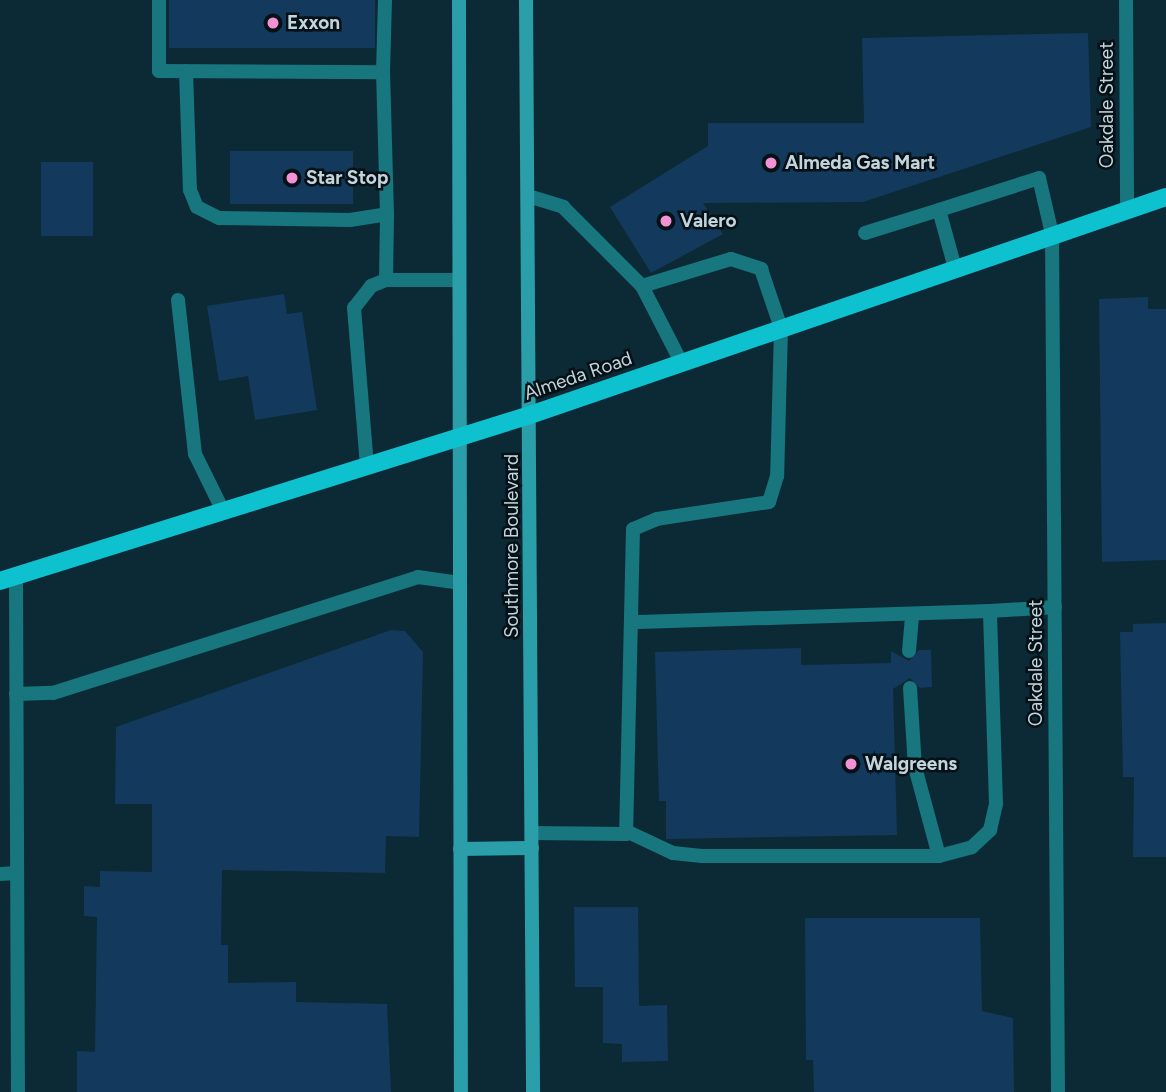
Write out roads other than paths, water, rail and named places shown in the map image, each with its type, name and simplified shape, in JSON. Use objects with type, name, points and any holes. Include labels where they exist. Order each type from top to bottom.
[{"type":"main road","points":[[459,0],[461,1092]]},
{"type":"main road","name":"Southmore Boulevard","points":[[526,0],[533,1092]]},
{"type":"main road","name":"Almeda Road","points":[[8,578],[530,415],[1166,197]]},
{"type":"main road","points":[[460,849],[532,840]]},
{"type":"street","points":[[159,0],[159,71],[383,72]]},
{"type":"street","points":[[384,0],[386,279]]},
{"type":"street","name":"Oakdale Street","points":[[1126,0],[1127,210]]},
{"type":"street","points":[[187,71],[190,190],[197,207],[219,218],[387,214]]},
{"type":"street","name":"Oakdale Street","points":[[939,210],[1040,178],[1052,234],[1058,1092]]},
{"type":"street","points":[[528,196],[563,207],[642,286],[681,362]]},
{"type":"street","points":[[865,233],[939,210],[955,268]]},
{"type":"street","points":[[626,831],[633,529],[657,519],[769,502],[778,476],[781,328],[761,268],[731,259],[642,286]]},
{"type":"street","points":[[368,466],[354,308],[371,286],[386,279],[459,281]]},
{"type":"street","points":[[178,300],[195,454],[223,511]]},
{"type":"street","points":[[16,694],[53,693],[418,577],[460,583]]},
{"type":"street","points":[[8,578],[16,694],[18,1092]]},
{"type":"street","points":[[631,622],[1055,607]]},
{"type":"street","points":[[532,840],[626,831],[673,853],[702,856],[939,856],[972,847],[990,830],[996,804],[990,611]]},
{"type":"street","points":[[909,650],[912,614]]},
{"type":"street","points":[[910,688],[915,767],[939,856]]},
{"type":"street","points":[[0,874],[17,873]]},
{"type":"place","name":"Exxon","points":[[273,23]]},
{"type":"place","name":"Almeda Gas Mart","points":[[771,163]]},
{"type":"place","name":"Star Stop","points":[[292,178]]},
{"type":"place","name":"Valero","points":[[666,221]]},
{"type":"place","name":"Walgreens","points":[[851,764]]}]
